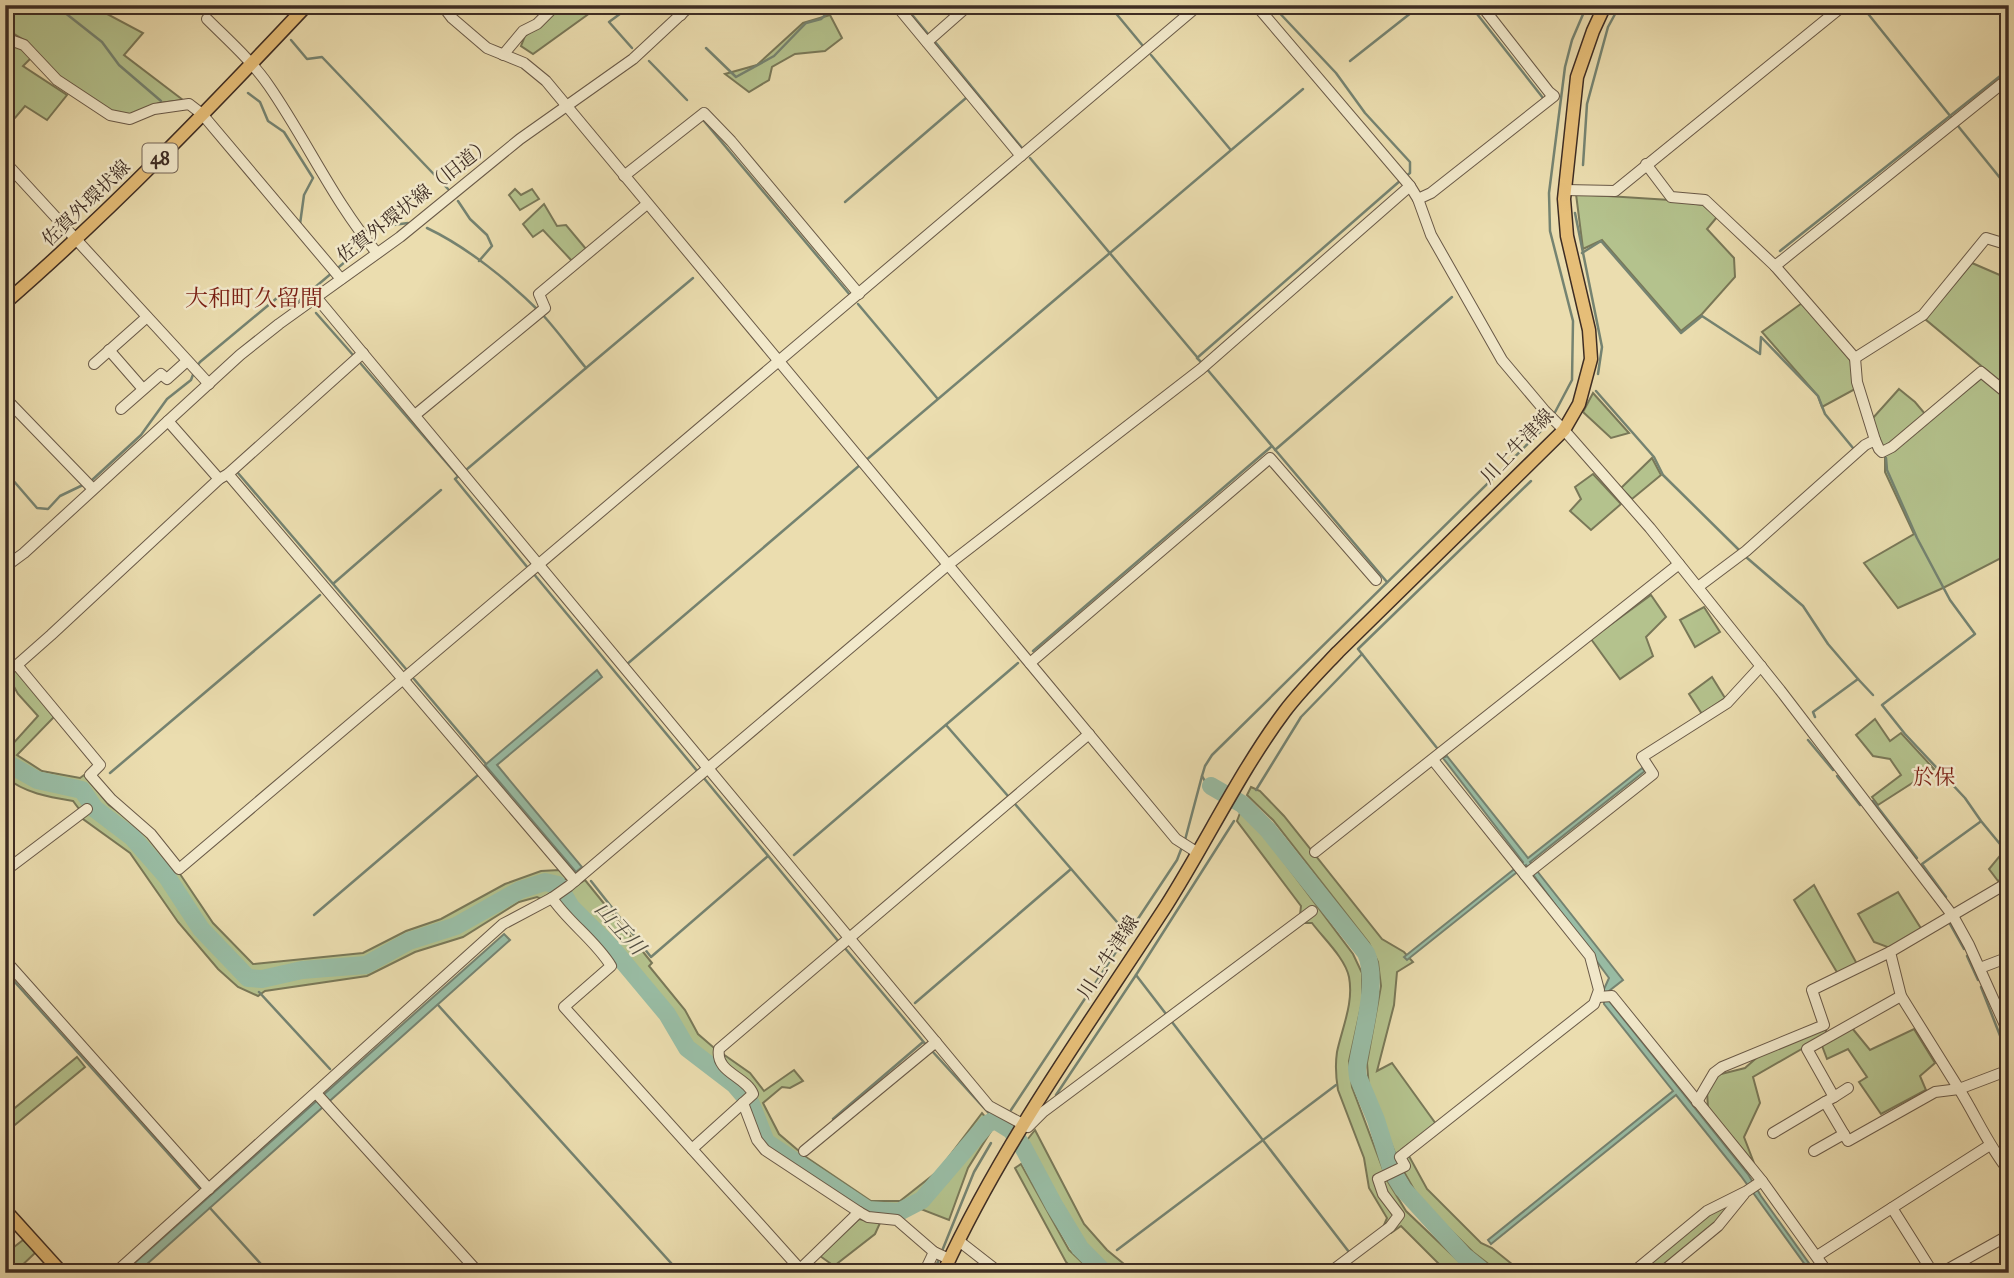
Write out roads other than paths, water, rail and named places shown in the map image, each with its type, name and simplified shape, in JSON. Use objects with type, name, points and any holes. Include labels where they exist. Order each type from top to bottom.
[{"type":"main road","name":"佐賀外環状線","points":[[5,303],[76,240],[307,5]]},
{"type":"main road","name":"川上牛津線","points":[[958,1241],[1007,1149],[1167,904],[1193,850],[1224,809],[1269,735],[1309,682],[1561,427],[1579,404],[1591,359],[1589,330],[1567,236],[1564,199],[1577,77],[1592,31],[1605,5]]},
{"type":"main road","points":[[5,1210],[62,1273]]},
{"type":"main road","points":[[943,1273],[958,1241]]},
{"type":"street","points":[[442,5],[452,18],[487,48],[524,63],[546,81],[1176,839],[1193,850]]},
{"type":"street","points":[[503,55],[523,31],[537,24],[556,5]]},
{"type":"street","points":[[673,5],[681,15]]},
{"type":"street","name":"佐賀外環状線（旧道）","points":[[5,567],[24,553],[240,355],[316,297],[336,273],[377,253],[520,139],[633,59],[691,5]]},
{"type":"street","points":[[896,5],[1021,156]]},
{"type":"street","points":[[927,42],[969,5]]},
{"type":"street","points":[[17,664],[100,765],[90,775],[111,799],[151,834],[179,869],[1199,5]]},
{"type":"street","points":[[1256,5],[1410,186],[1418,199],[1431,235],[1503,360],[1698,587],[1952,916],[1969,945],[2009,1034]]},
{"type":"street","points":[[1418,199],[1431,193],[1554,96],[1481,5]]},
{"type":"street","points":[[1565,190],[1615,191],[1844,5]]},
{"type":"street","points":[[207,19],[268,85],[329,186],[377,253]]},
{"type":"street","points":[[5,38],[24,45],[57,80],[110,115],[130,119],[155,109],[189,104],[202,114],[336,273]]},
{"type":"street","points":[[1775,266],[2009,78]]},
{"type":"street","points":[[624,176],[704,113],[731,141],[859,294]]},
{"type":"street","points":[[5,162],[209,384]]},
{"type":"street","points":[[1646,164],[1671,197],[1705,200],[1775,266],[1854,358],[1857,382],[1875,440],[1882,452],[1892,447],[1981,372],[2009,394]]},
{"type":"street","points":[[115,1273],[503,924],[552,898],[572,883],[949,565],[1205,366],[1410,186]]},
{"type":"street","points":[[415,415],[545,308],[539,294],[647,204]]},
{"type":"street","points":[[1854,358],[1923,315],[1986,238],[2009,245]]},
{"type":"street","points":[[316,297],[989,1106],[1028,1127],[1043,1112],[1312,911]]},
{"type":"street","points":[[94,364],[147,317]]},
{"type":"street","points":[[109,350],[144,389]]},
{"type":"street","points":[[5,670],[17,664],[51,635],[363,353]]},
{"type":"street","points":[[121,409],[161,374],[167,379],[189,363]]},
{"type":"street","points":[[5,398],[93,489]]},
{"type":"street","points":[[168,421],[224,477],[403,681],[572,883]]},
{"type":"street","points":[[1698,587],[1746,551],[1865,445],[1875,440]]},
{"type":"street","points":[[1030,663],[1270,458],[1376,580]]},
{"type":"street","points":[[1315,852],[1679,564]]},
{"type":"street","points":[[1526,870],[1653,774],[1642,757],[1727,703],[1761,666]]},
{"type":"street","points":[[692,1149],[753,1094],[750,1088],[722,1066],[719,1049],[1089,734]]},
{"type":"street","points":[[1329,1273],[1390,1227],[1399,1215],[1383,1194],[1378,1179],[1405,1166],[1400,1157],[1594,1004],[1598,997],[1599,990],[1590,956],[1526,870],[1433,760]]},
{"type":"street","points":[[5,871],[87,809]]},
{"type":"street","points":[[1697,1102],[1714,1073],[1722,1067],[1824,1025],[1812,990],[1890,952],[2009,882]]},
{"type":"street","points":[[552,898],[611,966],[564,1007],[798,1271],[859,1212]]},
{"type":"street","points":[[1890,952],[1901,996],[1959,1089],[1990,1145],[2009,1171]]},
{"type":"street","points":[[1980,968],[2009,957]]},
{"type":"street","points":[[5,960],[209,1189]]},
{"type":"street","points":[[1598,997],[1612,996],[1762,1181],[1828,1273]]},
{"type":"street","points":[[1901,996],[1807,1049],[1848,1141],[1935,1093],[1959,1089],[2009,1070]]},
{"type":"street","points":[[804,1151],[936,1042]]},
{"type":"street","points":[[1773,1133],[1848,1088]]},
{"type":"street","points":[[316,1093],[479,1273]]},
{"type":"street","points":[[743,1103],[757,1140],[772,1156],[868,1217],[897,1220],[934,1252],[949,1259]]},
{"type":"street","points":[[1814,1151],[1844,1134]]},
{"type":"street","points":[[1816,1256],[1990,1145]]},
{"type":"street","points":[[1632,1273],[1707,1211],[1762,1181]]},
{"type":"street","points":[[1661,1273],[1718,1226],[1747,1191]]},
{"type":"street","points":[[1892,1208],[1933,1273]]},
{"type":"street","points":[[1941,1273],[2009,1235]]},
{"type":"street","points":[[958,1241],[1000,1273]]},
{"type":"street","points":[[924,1273],[934,1252]]},
{"type":"waterway","points":[[46,5],[64,12],[102,42],[119,65],[161,101]]},
{"type":"waterway","points":[[282,5],[284,12]]},
{"type":"waterway","points":[[632,5],[609,22],[632,48]]},
{"type":"waterway","points":[[706,48],[736,77],[774,56],[806,23],[821,19],[836,5]]},
{"type":"waterway","points":[[904,5],[928,34]]},
{"type":"waterway","points":[[1109,5],[1143,46]]},
{"type":"waterway","points":[[1272,5],[1336,73],[1365,113],[1410,162],[1410,173],[1406,176]]},
{"type":"waterway","points":[[1350,61],[1421,5]]},
{"type":"waterway","points":[[1470,5],[1543,98]]},
{"type":"waterway","points":[[1553,416],[1572,380],[1573,321],[1550,231],[1549,193],[1565,67],[1572,40],[1587,5]]},
{"type":"waterway","points":[[1583,165],[1587,104],[1608,27],[1620,5]]},
{"type":"waterway","points":[[1861,5],[1951,117]]},
{"type":"waterway","points":[[291,40],[307,59],[322,57],[448,189]]},
{"type":"waterway","points":[[936,43],[1022,148]]},
{"type":"waterway","points":[[1151,55],[1230,149]]},
{"type":"waterway","points":[[649,61],[687,100]]},
{"type":"waterway","points":[[1780,251],[2009,69]]},
{"type":"waterway","points":[[865,461],[1303,89]]},
{"type":"waterway","points":[[248,93],[260,102],[268,121],[284,132],[313,178],[304,195],[300,224]]},
{"type":"waterway","points":[[845,202],[966,98]]},
{"type":"waterway","points":[[704,121],[850,295]]},
{"type":"waterway","points":[[1958,126],[2009,189]]},
{"type":"waterway","points":[[1030,158],[1197,357]]},
{"type":"waterway","points":[[1202,363],[1197,358],[1401,180]]},
{"type":"waterway","points":[[458,201],[470,219],[487,235],[492,246],[479,261]]},
{"type":"waterway","points":[[1575,213],[1602,347],[1598,374]]},
{"type":"waterway","points":[[197,366],[277,298],[284,298],[294,305],[359,250],[378,227],[408,223]]},
{"type":"waterway","points":[[427,228],[472,255],[529,301],[586,368],[466,470]]},
{"type":"waterway","points":[[1582,253],[1601,241],[1681,333],[1702,316],[1760,354],[1761,337],[1818,396],[1825,414],[1853,448]]},
{"type":"waterway","points":[[586,368],[693,278]]},
{"type":"waterway","points":[[1275,450],[1452,297]]},
{"type":"waterway","points":[[858,304],[937,398]]},
{"type":"waterway","points":[[316,313],[353,355]]},
{"type":"waterway","points":[[361,364],[458,476]]},
{"type":"waterway","points":[[1206,368],[1387,582]]},
{"type":"waterway","points":[[91,481],[141,435],[167,399],[191,380],[194,372]]},
{"type":"waterway","points":[[1596,391],[1654,457],[1663,475],[1739,550]]},
{"type":"waterway","points":[[1211,786],[1202,776],[1212,755],[1550,422]]},
{"type":"waterway","points":[[1033,651],[1272,446]]},
{"type":"waterway","points":[[1886,458],[1887,470],[1917,538],[1950,600],[1975,634],[1882,705],[1905,734],[1965,798],[2009,855]]},
{"type":"waterway","points":[[626,665],[860,465]]},
{"type":"waterway","points":[[5,471],[37,508],[48,509],[60,496],[85,484]]},
{"type":"waterway","points":[[238,473],[406,669]]},
{"type":"waterway","points":[[461,474],[455,479],[528,568]]},
{"type":"waterway","points":[[1437,748],[1358,649],[1531,481]]},
{"type":"waterway","points":[[334,583],[441,490]]},
{"type":"waterway","points":[[1746,557],[1803,606],[1828,644],[1858,679],[1813,712],[1815,717]]},
{"type":"waterway","points":[[533,573],[698,772]]},
{"type":"waterway","points":[[110,773],[320,595]]},
{"type":"waterway","points":[[1256,790],[1301,717],[1362,654]]},
{"type":"waterway","points":[[794,855],[1018,663]]},
{"type":"waterway","points":[[414,679],[486,764]]},
{"type":"waterway","points":[[1858,679],[1873,695]]},
{"type":"waterway","points":[[946,725],[1008,796]]},
{"type":"waterway","points":[[1808,740],[1833,770]]},
{"type":"waterway","name":"山王川","points":[[5,762],[37,780],[82,790],[95,809],[132,837],[167,877],[201,929],[248,978],[262,979],[302,970],[366,965],[409,941],[456,926],[520,890],[545,882],[558,885],[571,907],[611,947],[667,1014],[687,1048],[734,1084],[751,1104],[766,1142],[868,1210],[899,1212],[922,1200],[987,1124],[995,1120],[1011,1130],[1080,1248],[1105,1273]]},
{"type":"waterway","points":[[314,915],[477,776]]},
{"type":"waterway","points":[[1185,840],[1202,776]]},
{"type":"waterway","points":[[1837,776],[1860,805]]},
{"type":"waterway","points":[[703,777],[839,942]]},
{"type":"waterway","points":[[1211,786],[1242,804],[1268,830],[1366,953],[1371,979],[1357,1068],[1358,1077],[1376,1120],[1392,1171],[1403,1189],[1464,1256],[1485,1273]]},
{"type":"waterway","points":[[1873,801],[1917,858]]},
{"type":"waterway","points":[[1015,804],[1117,922]]},
{"type":"waterway","points":[[1056,1095],[1234,821]]},
{"type":"waterway","points":[[1946,897],[1922,864],[1980,822]]},
{"type":"waterway","points":[[1011,1110],[1177,860],[1182,847]]},
{"type":"waterway","points":[[591,881],[651,957],[768,856]]},
{"type":"waterway","points":[[915,1003],[1071,869]]},
{"type":"waterway","points":[[1950,924],[1964,949]]},
{"type":"waterway","points":[[844,947],[927,1046]]},
{"type":"waterway","points":[[1967,956],[1978,980]]},
{"type":"waterway","points":[[5,971],[199,1188]]},
{"type":"waterway","points":[[1136,975],[1166,1014]]},
{"type":"waterway","points":[[1981,987],[2008,1056]]},
{"type":"waterway","points":[[259,992],[330,1069]]},
{"type":"waterway","points":[[438,1005],[680,1273]]},
{"type":"waterway","points":[[1172,1022],[1349,1252]]},
{"type":"waterway","points":[[833,1119],[923,1042]]},
{"type":"waterway","points":[[932,1051],[995,1120]]},
{"type":"waterway","points":[[1117,1250],[1336,1085]]},
{"type":"waterway","points":[[942,1251],[974,1172],[991,1143]]},
{"type":"waterway","points":[[210,1208],[269,1273]]},
{"type":"waterway","points":[[933,1273],[940,1257]]},
{"type":"district","name":"大和町久留間","points":[[254,298]]},
{"type":"district","name":"於保","points":[[1934,777]]}]
